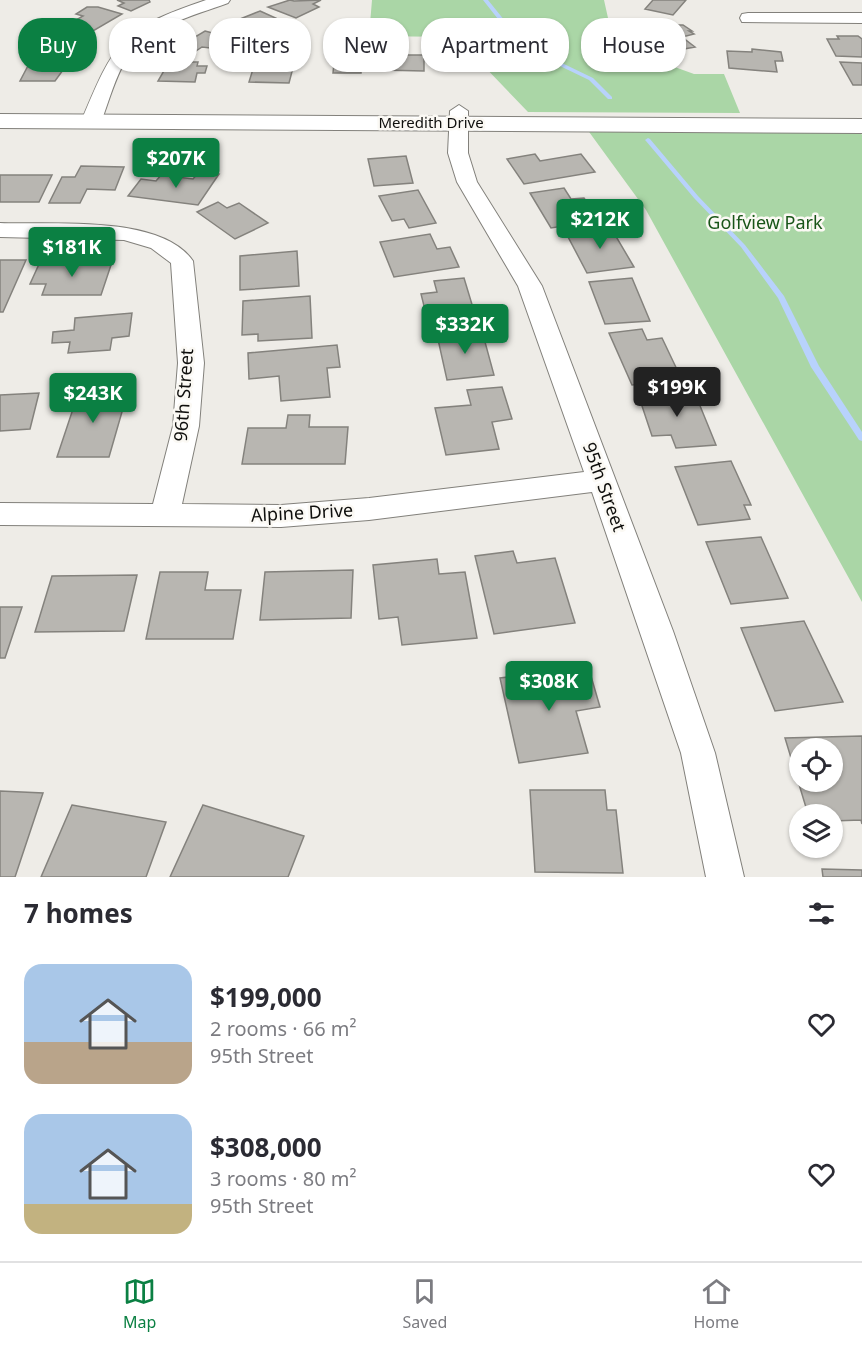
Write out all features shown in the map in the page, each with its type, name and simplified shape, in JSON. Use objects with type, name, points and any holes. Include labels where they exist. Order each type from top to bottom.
[{"type":"main road","name":"Meredith Drive","points":[[0,110],[93,116]]},
{"type":"main road","name":"Meredith Drive","points":[[0,121],[93,116],[459,117],[862,114]]},
{"type":"main road","name":"Meredith Drive","points":[[459,117],[862,126]]},
{"type":"street","points":[[93,116],[116,63],[132,42],[160,24],[222,0]]},
{"type":"street","points":[[748,18],[862,18]]},
{"type":"street","name":"95th Street","points":[[459,117],[458,153],[467,182],[530,286],[699,753],[725,877]]},
{"type":"street","name":"96th Street","points":[[0,230],[125,233],[159,243],[182,261],[190,363],[186,426],[165,516]]},
{"type":"street","name":"Alpine Drive","points":[[0,514],[281,516],[369,509],[602,480]]},
{"type":"green space","points":[[372,0],[604,0],[608,18],[581,18],[581,72],[686,71],[694,74],[724,74],[740,113],[528,112],[490,72],[569,72],[569,18],[421,18],[421,37],[409,36],[409,18],[370,18]]},
{"type":"green space","name":"Golfview Park","points":[[584,125],[857,126],[862,135],[862,602],[646,210]]},
{"type":"building","points":[[117,0],[149,0],[150,2],[131,11],[118,6],[124,3]]},
{"type":"building","points":[[290,0],[321,0],[313,4],[319,7],[296,18],[268,7]]},
{"type":"building","points":[[653,0],[686,0],[673,15],[645,9]]},
{"type":"building","points":[[87,7],[98,7],[122,14],[115,18],[109,18],[109,22],[97,29],[97,18],[80,18],[83,16],[76,14]]},
{"type":"building","points":[[260,11],[276,18],[242,18]]},
{"type":"building","points":[[686,27],[692,31],[689,31],[694,34],[686,36]]},
{"type":"building","points":[[205,31],[209,32],[209,48],[202,47],[197,50],[197,36]]},
{"type":"building","points":[[837,36],[858,36],[862,39],[862,57],[836,56],[827,39],[839,39]]},
{"type":"building","points":[[686,40],[695,47],[686,49]]},
{"type":"building","points":[[752,49],[781,52],[783,61],[775,61],[777,72],[729,68],[727,51],[752,52]]},
{"type":"building","points":[[409,55],[421,55],[421,71],[409,71]]},
{"type":"building","points":[[840,62],[862,63],[862,85],[853,85]]},
{"type":"building","points":[[197,66],[207,66],[205,73],[197,73],[195,82],[158,81],[163,72],[197,72]]},
{"type":"building","points":[[25,72],[62,72],[55,81],[20,81]]},
{"type":"building","points":[[252,72],[292,72],[289,83],[249,82]]},
{"type":"building","points":[[333,72],[361,72],[361,73]]},
{"type":"building","points":[[535,154],[540,161],[581,154],[595,172],[524,184],[507,159]]},
{"type":"building","points":[[406,156],[413,183],[374,186],[368,159]]},
{"type":"building","points":[[81,166],[124,167],[115,190],[87,189],[80,203],[49,203],[62,177],[75,177]]},
{"type":"building","points":[[199,172],[219,174],[198,205],[128,196],[141,179],[156,181],[161,175],[193,179]]},
{"type":"building","points":[[0,175],[52,175],[39,202],[0,202]]},
{"type":"building","points":[[564,188],[571,199],[584,198],[592,209],[581,211],[588,222],[551,228],[530,193]]},
{"type":"building","points":[[418,190],[436,223],[409,228],[404,219],[392,221],[379,196]]},
{"type":"building","points":[[218,202],[227,208],[239,203],[268,223],[235,239],[197,212]]},
{"type":"building","points":[[611,228],[634,267],[587,273],[566,233]]},
{"type":"building","points":[[430,234],[437,249],[450,247],[459,267],[394,277],[380,242]]},
{"type":"building","points":[[297,251],[299,286],[240,290],[240,256]]},
{"type":"building","points":[[0,260],[26,260],[3,312],[0,312]]},
{"type":"building","points":[[40,262],[112,262],[101,295],[42,295],[46,284],[30,284]]},
{"type":"building","points":[[464,278],[477,321],[429,326],[421,294],[437,292],[434,281]]},
{"type":"building","points":[[632,278],[650,321],[605,324],[589,282]]},
{"type":"building","points":[[310,296],[312,338],[258,341],[258,334],[242,335],[243,301]]},
{"type":"building","points":[[132,313],[129,336],[112,338],[110,350],[68,353],[70,342],[52,343],[53,332],[74,330],[75,318]]},
{"type":"building","points":[[642,329],[647,340],[662,338],[682,380],[632,385],[609,333]]},
{"type":"building","points":[[482,331],[494,375],[447,380],[437,335]]},
{"type":"building","points":[[337,345],[340,367],[327,368],[330,397],[281,401],[279,376],[249,379],[248,353]]},
{"type":"building","points":[[502,387],[512,419],[492,422],[499,449],[446,455],[435,408],[471,405],[467,390]]},
{"type":"building","points":[[79,391],[128,391],[109,457],[57,457]]},
{"type":"building","points":[[694,391],[716,445],[676,448],[671,435],[652,436],[638,394]]},
{"type":"building","points":[[39,393],[30,429],[0,431],[0,395]]},
{"type":"building","points":[[288,415],[310,415],[309,427],[348,427],[345,464],[242,464],[248,428],[286,428]]},
{"type":"building","points":[[731,461],[751,505],[744,505],[750,519],[698,525],[675,467]]},
{"type":"building","points":[[761,537],[788,598],[731,604],[706,542]]},
{"type":"building","points":[[513,551],[517,563],[555,558],[575,623],[494,634],[475,556]]},
{"type":"building","points":[[437,559],[439,574],[465,572],[477,638],[402,645],[398,617],[379,619],[373,565]]},
{"type":"building","points":[[353,570],[351,618],[260,620],[265,572]]},
{"type":"building","points":[[160,572],[208,572],[205,590],[241,590],[233,639],[146,639]]},
{"type":"building","points":[[137,575],[124,631],[35,632],[52,576]]},
{"type":"building","points":[[0,607],[22,607],[5,658],[0,658]]},
{"type":"building","points":[[804,621],[843,702],[775,711],[741,628]]},
{"type":"building","points":[[588,666],[600,707],[576,711],[588,753],[519,763],[500,678]]},
{"type":"building","points":[[862,736],[862,824],[861,820],[843,821],[843,804],[805,804],[801,792],[843,792],[843,738],[789,738],[789,751],[785,738]]},
{"type":"building","points":[[530,790],[605,790],[607,810],[616,810],[623,873],[535,872]]},
{"type":"building","points":[[0,791],[43,793],[15,877],[0,877]]},
{"type":"building","points":[[72,805],[166,822],[146,877],[41,877]]},
{"type":"building","points":[[203,805],[304,836],[288,877],[170,877]]},
{"type":"building","points":[[822,869],[862,870],[862,877],[823,877]]},
{"type":"waterway","points":[[485,0],[511,32],[535,52],[591,79],[610,98]]},
{"type":"waterway","points":[[648,140],[696,197],[743,246],[781,298],[815,367],[862,438]]}]
